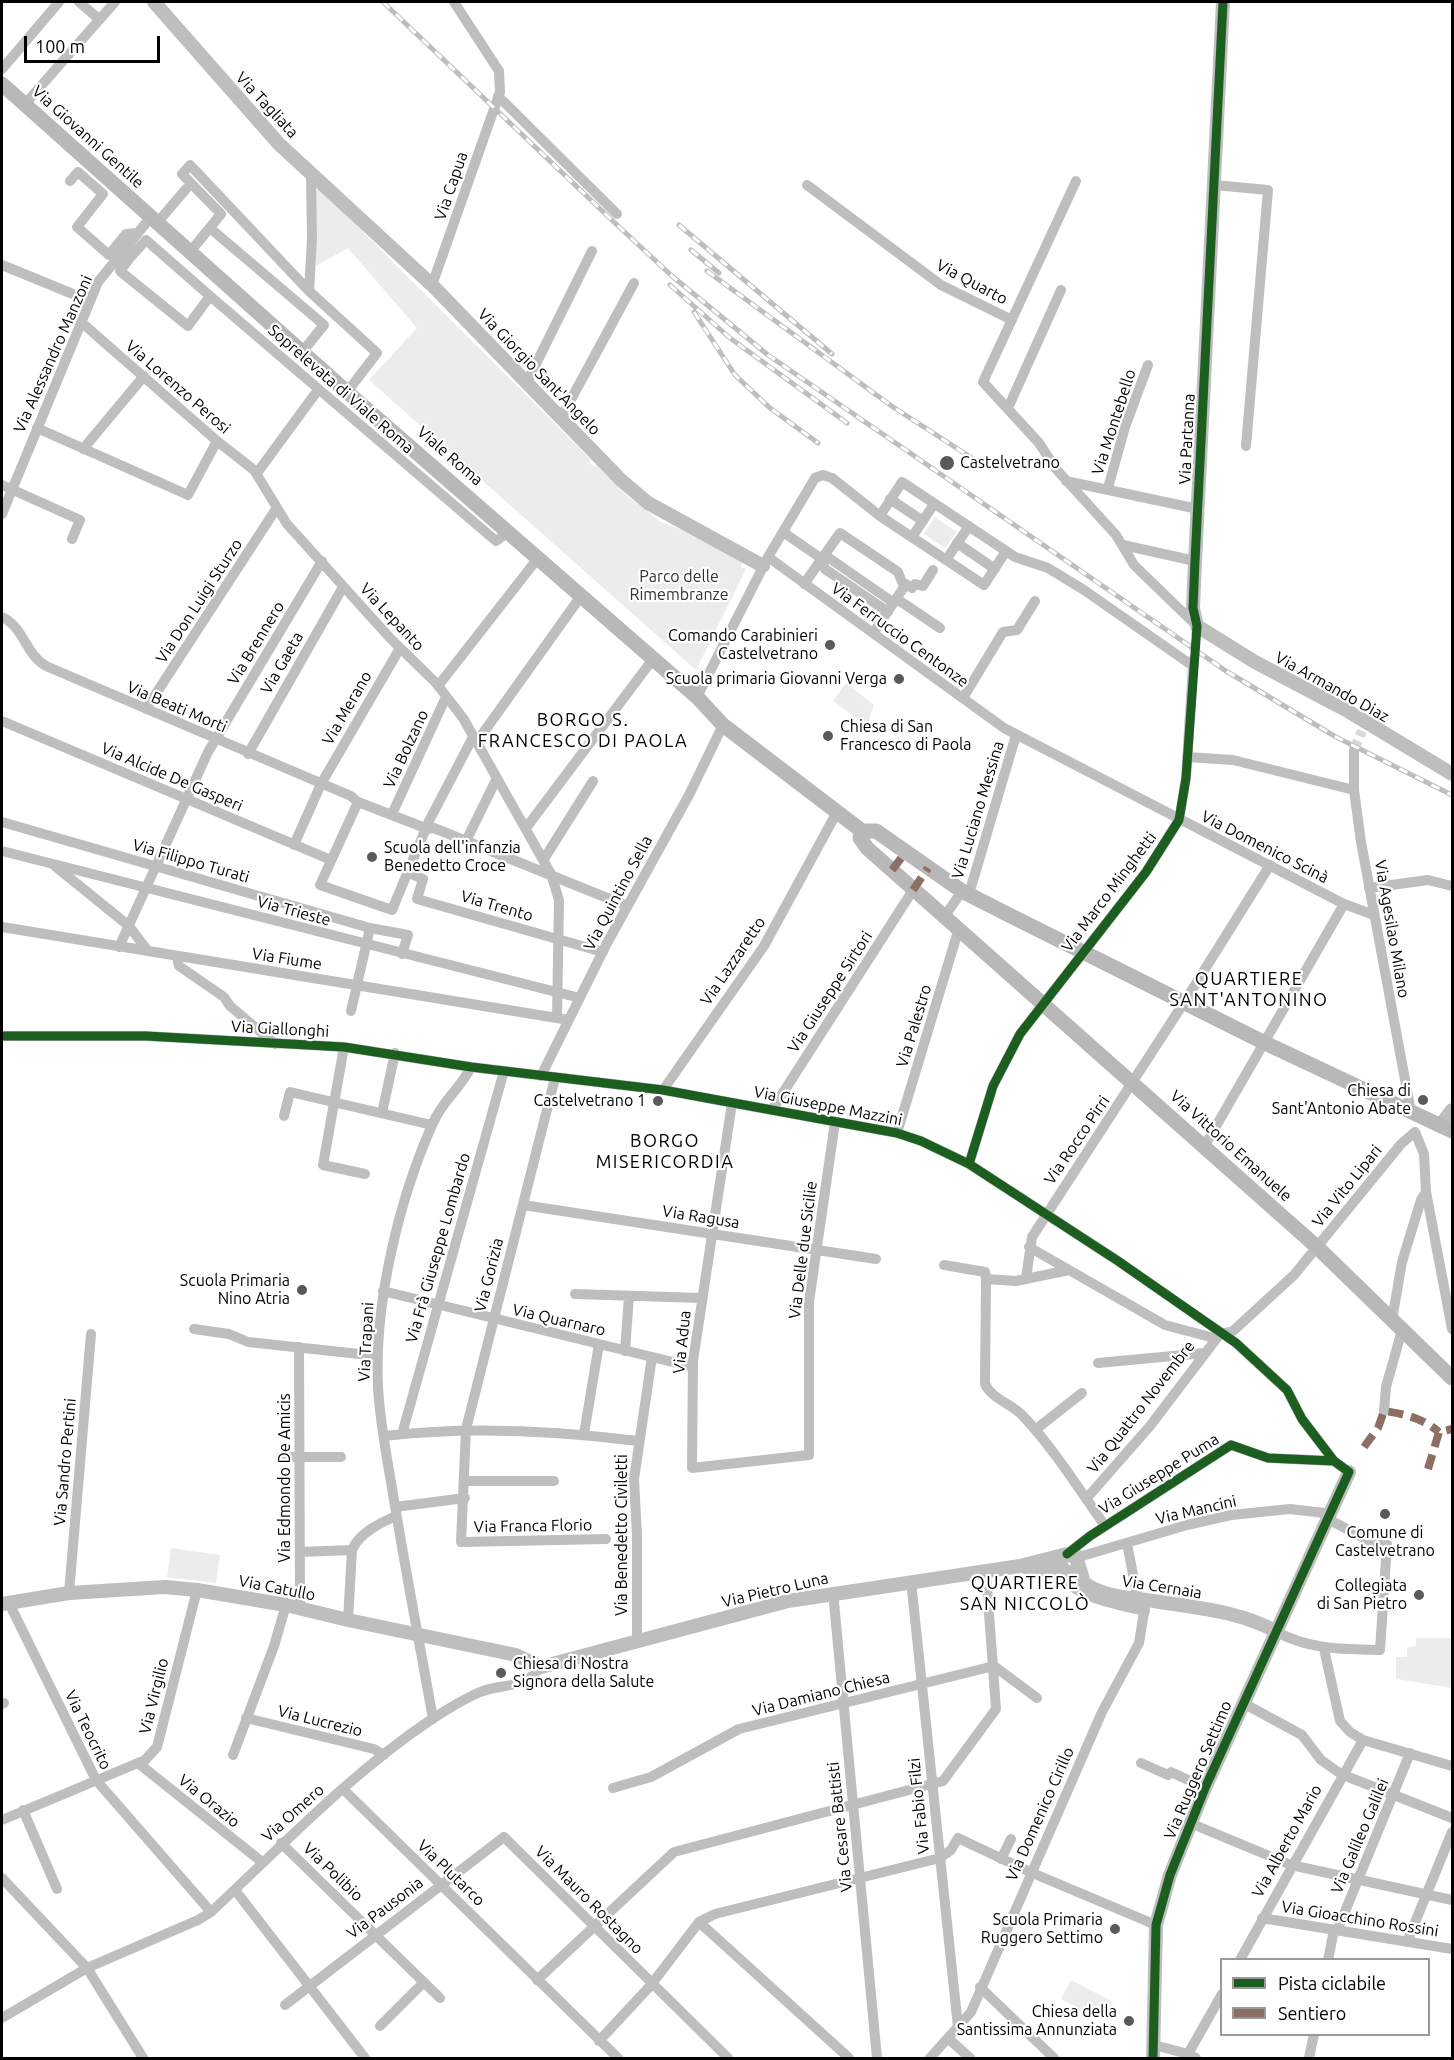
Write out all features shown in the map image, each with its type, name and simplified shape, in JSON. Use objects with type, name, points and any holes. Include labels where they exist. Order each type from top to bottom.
[{"type":"main road","name":"Via Giovanni Gentile","points":[[2,84],[154,220]]},
{"type":"main road","name":"Viale Roma","points":[[154,220],[347,392],[697,697],[723,725],[862,831]]},
{"type":"main road","points":[[862,831],[876,831],[966,892],[1005,913],[1264,1043],[1427,1120]]},
{"type":"main road","name":"Via Vittorio Emanuele","points":[[862,831],[863,844],[1317,1247],[1452,1378]]},
{"type":"street","points":[[2,69],[59,2]]},
{"type":"street","points":[[79,2],[99,19]]},
{"type":"street","points":[[25,104],[115,2]]},
{"type":"street","name":"Via Tagliata","points":[[154,2],[224,82],[311,175]]},
{"type":"street","name":"Via Capua","points":[[432,285],[498,96],[499,71],[454,2]]},
{"type":"street","name":"Via Partanna","points":[[1197,626],[1193,608],[1223,2]]},
{"type":"street","points":[[498,96],[617,214]]},
{"type":"street","points":[[190,252],[221,214],[182,174],[190,165],[309,291],[377,353],[347,392]]},
{"type":"street","points":[[70,181],[78,172],[103,194],[77,227],[109,255],[126,234],[137,233]]},
{"type":"street","points":[[309,291],[311,175]]},
{"type":"street","name":"Via Giorgio Sant'Angelo","points":[[311,175],[432,285],[562,416],[621,480],[648,503],[765,561]]},
{"type":"street","points":[[1012,320],[1076,181]]},
{"type":"street","name":"Via Quarto","points":[[807,185],[941,285],[1012,320],[983,382],[1008,408],[1066,480],[1123,545],[1134,565],[1197,626]]},
{"type":"street","points":[[1214,185],[1268,190],[1246,446]]},
{"type":"street","name":"Via Alessandro Manzoni","points":[[2,514],[7,487],[37,428],[98,282],[126,256],[137,233],[186,189]]},
{"type":"street","points":[[210,228],[324,326],[302,352]]},
{"type":"street","name":"Soprelevata di Viale Roma","points":[[126,256],[146,240],[496,541],[508,532]]},
{"type":"street","points":[[527,382],[592,251]]},
{"type":"street","points":[[126,256],[120,271],[188,326],[210,296]]},
{"type":"street","points":[[2,265],[90,301]]},
{"type":"street","points":[[562,416],[634,284]]},
{"type":"street","points":[[1008,408],[1061,290]]},
{"type":"street","name":"Via Lorenzo Perosi","points":[[81,322],[257,474]]},
{"type":"street","name":"Via Montebello","points":[[1108,488],[1125,427],[1148,365]]},
{"type":"street","points":[[83,449],[144,376]]},
{"type":"street","points":[[257,474],[318,390]]},
{"type":"street","points":[[37,428],[188,495],[217,441]]},
{"type":"street","name":"Via Lepanto","points":[[257,474],[287,524],[400,648],[438,686],[464,718],[526,828],[551,874],[559,900],[558,992],[563,1019]]},
{"type":"street","points":[[697,697],[765,561],[815,478],[823,474],[852,491],[877,513],[984,585],[1006,551],[902,482],[877,513]]},
{"type":"street","name":"Via Montebello","points":[[1066,480],[1198,509]]},
{"type":"street","points":[[7,487],[80,520],[72,539]]},
{"type":"street","points":[[890,499],[923,521]]},
{"type":"street","points":[[912,537],[934,504]]},
{"type":"street","name":"Via Don Luigi Sturzo","points":[[146,709],[276,509]]},
{"type":"street","points":[[946,560],[969,526]]},
{"type":"street","points":[[783,532],[822,559],[829,558],[893,605],[940,628]]},
{"type":"street","points":[[804,584],[840,533],[898,572],[902,582],[912,588],[915,584],[923,586],[933,570]]},
{"type":"street","points":[[957,543],[994,569]]},
{"type":"street","points":[[1123,545],[1195,561]]},
{"type":"street","name":"Via Marco Minghetti","points":[[969,1164],[1004,1060],[1043,1003],[1146,872],[1179,820],[1187,757],[1193,666],[1048,568],[1015,557],[1006,551]]},
{"type":"street","points":[[438,686],[538,558]]},
{"type":"street","name":"Via Brennero","points":[[119,947],[215,740],[322,561]]},
{"type":"street","name":"Via Ferruccio Centonze","points":[[765,561],[804,584],[874,632],[1016,735]]},
{"type":"street","points":[[874,632],[906,584]]},
{"type":"street","name":"Via Gaeta","points":[[248,754],[343,586]]},
{"type":"street","points":[[358,802],[320,885],[392,910],[410,873],[428,829],[429,821],[475,740],[581,596]]},
{"type":"street","points":[[963,698],[1003,632],[1017,630],[1035,601]]},
{"type":"street","name":"Via Beati Morti","points":[[2,617],[19,630],[28,650],[38,662],[358,802],[428,829]]},
{"type":"street","name":"Via Armando Diaz","points":[[1197,626],[1254,663],[1452,774]]},
{"type":"street","name":"Via Merano","points":[[294,845],[321,784],[400,648]]},
{"type":"street","points":[[526,828],[653,659]]},
{"type":"street","name":"Via Bolzano","points":[[392,814],[446,697]]},
{"type":"street","name":"Via Alcide De Gasperi","points":[[2,720],[186,801],[331,860]]},
{"type":"street","name":"Via Quintino Sella","points":[[541,1076],[563,1019],[580,998],[627,906],[689,795],[723,725]]},
{"type":"street","name":"Via Domenico Scinà","points":[[1016,735],[1344,904],[1374,915]]},
{"type":"street","name":"Via Luciano Messina","points":[[945,916],[966,892],[1016,735]]},
{"type":"street","name":"Via Agesilao Milano","points":[[1354,750],[1354,790],[1374,915],[1427,1120]]},
{"type":"street","points":[[1187,757],[1233,760],[1354,790]]},
{"type":"street","points":[[466,841],[497,778]]},
{"type":"street","points":[[543,859],[593,781]]},
{"type":"street","name":"Via Lazzaretto","points":[[663,1090],[764,946],[837,812]]},
{"type":"street","name":"Via Filippo Turati","points":[[2,822],[370,928],[408,935],[402,954]]},
{"type":"street","points":[[428,829],[466,841],[627,906]]},
{"type":"street","name":"Via Trieste","points":[[2,851],[580,998]]},
{"type":"street","points":[[52,863],[129,926],[147,950]]},
{"type":"street","name":"Via Rocco Pirri","points":[[1029,1247],[1046,1213],[1133,1083],[1270,865]]},
{"type":"street","name":"Via Trento","points":[[410,873],[423,879],[417,899],[603,952]]},
{"type":"street","points":[[1369,888],[1428,880],[1452,886]]},
{"type":"street","name":"Via Giuseppe Sirtori","points":[[772,1110],[913,890]]},
{"type":"street","points":[[1204,1147],[1344,904]]},
{"type":"street","name":"Via Fiume","points":[[2,927],[147,950],[177,958],[563,1019]]},
{"type":"street","points":[[351,1011],[370,928]]},
{"type":"street","name":"Via Palestro","points":[[897,1133],[959,928]]},
{"type":"street","points":[[177,958],[179,966],[224,997],[230,1006],[275,1044]]},
{"type":"street","name":"Via Giallonghi","points":[[2,1036],[146,1036],[344,1047],[555,1078]]},
{"type":"street","points":[[344,1047],[322,1165],[366,1174]]},
{"type":"street","points":[[382,1113],[395,1053]]},
{"type":"street","name":"Via Trapani","points":[[433,1719],[384,1436],[378,1356],[383,1291],[404,1208],[441,1105],[466,1077],[471,1067]]},
{"type":"street","name":"Via Frà Giuseppe Lombardo","points":[[402,1434],[504,1071]]},
{"type":"street","name":"Via Giuseppe Mazzini","points":[[555,1078],[663,1090],[897,1133],[921,1141],[969,1164],[1118,1261],[1217,1336],[1236,1342],[1287,1390],[1302,1419],[1334,1461]]},
{"type":"street","name":"Via Gorizia","points":[[461,1542],[465,1498],[466,1430],[555,1078]]},
{"type":"street","points":[[284,1116],[290,1092],[432,1125]]},
{"type":"street","name":"Via Adua","points":[[732,1103],[693,1367],[692,1468],[809,1455]]},
{"type":"street","points":[[1452,1110],[1427,1120],[1415,1132],[1424,1154],[1426,1192],[1452,1329]]},
{"type":"street","name":"Via Delle due Sicilie","points":[[809,1455],[809,1302],[835,1122]]},
{"type":"street","name":"Via Vito Lipari","points":[[1217,1336],[1233,1331],[1265,1304],[1317,1247],[1401,1144],[1415,1132]]},
{"type":"street","points":[[1384,1411],[1397,1325],[1402,1262],[1420,1200],[1426,1192]]},
{"type":"street","name":"Via Ragusa","points":[[523,1204],[876,1259]]},
{"type":"street","points":[[1026,1278],[1029,1247],[1165,1325],[1217,1336]]},
{"type":"street","points":[[944,1265],[985,1272],[984,1374],[990,1394],[1022,1414],[1105,1526]]},
{"type":"street","points":[[986,1279],[1016,1281],[1069,1270]]},
{"type":"street","name":"Via Quarnaro","points":[[383,1291],[693,1367]]},
{"type":"street","points":[[575,1294],[702,1298]]},
{"type":"street","points":[[625,1351],[629,1296]]},
{"type":"street","points":[[194,1329],[229,1334],[248,1342],[378,1356]]},
{"type":"street","name":"Via Sandro Pertini","points":[[69,1593],[91,1334]]},
{"type":"street","name":"Via Quattro Novembre","points":[[1086,1499],[1150,1426],[1217,1336]]},
{"type":"street","points":[[584,1434],[599,1344]]},
{"type":"street","name":"Via Edmondo De Amicis","points":[[293,1606],[300,1552],[299,1347]]},
{"type":"street","points":[[1098,1363],[1204,1353]]},
{"type":"street","name":"Via Benedetto Civiletti","points":[[637,1642],[637,1536],[634,1479],[651,1357]]},
{"type":"street","points":[[1035,1430],[1082,1394]]},
{"type":"street","points":[[384,1436],[466,1430],[584,1434],[638,1442]]},
{"type":"street","name":"Via Giuseppe Puma","points":[[1070,1563],[1090,1536],[1231,1445],[1268,1458],[1334,1461]]},
{"type":"street","points":[[281,1456],[341,1457]]},
{"type":"street","points":[[1334,1461],[1349,1472]]},
{"type":"street","name":"Via Ruggero Settimo","points":[[1153,2052],[1156,1925],[1170,1875],[1204,1788],[1349,1472]]},
{"type":"street","points":[[465,1480],[554,1481]]},
{"type":"street","points":[[348,1620],[352,1550],[356,1542],[396,1511],[465,1498]]},
{"type":"street","name":"Via Mancini","points":[[1070,1563],[1187,1525],[1231,1515],[1290,1509],[1324,1513],[1326,1518],[1377,1545],[1387,1544],[1380,1650],[1324,1649]]},
{"type":"street","points":[[1070,1563],[1090,1536]]},
{"type":"street","name":"Via Franca Florio","points":[[461,1542],[606,1539]]},
{"type":"street","points":[[1127,1544],[1143,1603]]},
{"type":"street","points":[[300,1552],[352,1550]]},
{"type":"street","name":"Via Pietro Luna","points":[[541,1667],[788,1601],[833,1592],[1020,1566],[1070,1563]]},
{"type":"street","name":"Via Cernaia","points":[[1070,1563],[1084,1583],[1095,1590],[1143,1603]]},
{"type":"street","name":"Via Cernaia","points":[[1070,1563],[1075,1590],[1256,1620],[1277,1632]]},
{"type":"street","points":[[537,1980],[674,1851],[932,1782],[943,1781],[996,1709],[986,1572]]},
{"type":"street","name":"Via Fabio Filzi","points":[[911,1581],[958,2027]]},
{"type":"street","name":"Via Catullo","points":[[5,1602],[69,1593],[165,1587],[197,1590],[293,1606],[348,1620],[516,1655],[541,1667]]},
{"type":"street","name":"Via Virgilio","points":[[2,1820],[145,1760],[157,1747],[197,1590]]},
{"type":"street","name":"Via Cesare Battisti","points":[[833,1592],[878,2058]]},
{"type":"street","name":"Via Teocrito","points":[[5,1602],[96,1780],[211,1912]]},
{"type":"street","name":"Via Domenico Cirillo","points":[[930,2058],[971,2012],[1030,1872],[1102,1712],[1139,1643],[1143,1603]]},
{"type":"street","points":[[232,1755],[293,1606]]},
{"type":"street","points":[[1277,1632],[1296,1643],[1324,1649],[1340,1721],[1363,1740],[1452,1766]]},
{"type":"street","points":[[994,1666],[1037,1698]]},
{"type":"street","name":"Via Damiano Chiesa","points":[[613,1788],[651,1777],[739,1730],[994,1666]]},
{"type":"street","name":"Via Omero","points":[[2,2018],[87,1968],[198,1920],[211,1912],[281,1843],[384,1755],[433,1719],[481,1692],[521,1684],[541,1667]]},
{"type":"street","points":[[1243,1703],[1302,1735],[1321,1760],[1341,1774],[1452,1818]]},
{"type":"street","name":"Via Lucrezio","points":[[246,1718],[374,1749],[384,1755]]},
{"type":"street","name":"Via Alberto Mario","points":[[1241,1958],[1341,1774],[1363,1740]]},
{"type":"street","name":"Via Galileo Galilei","points":[[1328,1958],[1335,1930],[1410,1753]]},
{"type":"street","name":"Via Orazio","points":[[138,1763],[262,1862]]},
{"type":"street","points":[[1141,1763],[1204,1788]]},
{"type":"street","name":"Via Plutarco","points":[[343,1789],[618,2058]]},
{"type":"street","points":[[23,1810],[57,1889]]},
{"type":"street","points":[[1190,1823],[1291,1865],[1452,1900]]},
{"type":"street","points":[[1407,1942],[1452,1832]]},
{"type":"street","name":"Via Pausonia","points":[[285,2005],[504,1837]]},
{"type":"street","name":"Via Mauro Rostagno","points":[[504,1837],[594,1925],[651,1985],[728,2058]]},
{"type":"street","points":[[599,2041],[651,1985],[699,1922],[715,1914],[940,1858],[951,1850],[957,1838],[1030,1872],[1156,1925]]},
{"type":"street","points":[[1001,1859],[1011,1839]]},
{"type":"street","name":"Via Polibio","points":[[281,1843],[440,1998]]},
{"type":"street","points":[[2,1878],[87,1968],[143,2058]]},
{"type":"street","points":[[235,1890],[365,2058]]},
{"type":"street","name":"Via Gioacchino Rossini","points":[[1262,1918],[1452,1949]]},
{"type":"street","points":[[699,1922],[849,2058]]},
{"type":"street","points":[[380,2026],[424,1982]]},
{"type":"street","points":[[980,1987],[1054,2058]]},
{"type":"street","points":[[1153,2052],[1192,2056],[1220,1996]]},
{"type":"street","points":[[1309,2058],[1314,2036]]},
{"type":"street","points":[[949,2039],[970,2058]]},
{"type":"street","points":[[1153,2052],[1161,2058]]},
{"type":"green space","name":"Parco delle Rimembranze","points":[[320,189],[591,460],[589,462],[594,467],[596,465],[626,495],[661,522],[688,532],[742,562],[741,567],[746,569],[696,670],[369,380],[417,328],[348,248],[316,266],[316,191]]},
{"type":"green space","points":[[935,517],[957,532],[945,548],[924,534]]},
{"type":"green space","points":[[846,683],[874,705],[867,726],[833,701]]},
{"type":"green space","points":[[171,1548],[220,1555],[216,1583],[167,1577]]},
{"type":"green space","points":[[1416,1638],[1452,1638],[1452,1688],[1396,1679],[1396,1657],[1407,1657],[1407,1647],[1416,1646]]},
{"type":"green space","points":[[1071,1980],[1113,2002],[1103,2020],[1061,1999]]},
{"type":"tunnel","points":[[1193,666],[1197,626]]},
{"type":"tunnel","points":[[1354,750],[1362,731]]},
{"type":"railway","points":[[383,2],[672,276],[768,355],[1226,671],[1336,737],[1452,795]]},
{"type":"railway","points":[[679,225],[832,354]]},
{"type":"railway","points":[[691,250],[719,273]]},
{"type":"railway","points":[[707,271],[893,407],[975,460]]},
{"type":"railway","points":[[670,285],[730,338],[847,423]]},
{"type":"railway","points":[[694,312],[735,375],[770,408],[818,443]]},
{"type":"marked path","points":[[892,870],[906,852]]},
{"type":"marked path","points":[[913,890],[928,868]]},
{"type":"marked path","points":[[1364,1447],[1378,1428],[1384,1411],[1413,1417],[1439,1432]]},
{"type":"marked path","points":[[1428,1469],[1439,1432],[1452,1429]]},
{"type":"cycle path","points":[[969,1164],[993,1086],[1020,1034],[1146,872],[1179,820],[1186,778],[1197,626],[1193,608],[1223,2]]},
{"type":"cycle path","points":[[2,1036],[146,1036],[344,1047],[471,1067],[663,1090],[897,1133],[921,1141],[969,1164],[1118,1261],[1236,1343],[1287,1390],[1302,1419],[1334,1461]]},
{"type":"cycle path","points":[[1067,1554],[1090,1536],[1231,1445],[1268,1458],[1334,1461],[1349,1472],[1205,1788],[1170,1875],[1156,1925],[1153,2058]]},
{"type":"place","name":"Castelvetrano","points":[[947,463]]},
{"type":"place","name":"Comando Carabinieri Castelvetrano","points":[[830,645]]},
{"type":"place","name":"Scuola primaria Giovanni Verga","points":[[899,679]]},
{"type":"place","name":"Chiesa di San Francesco di Paola","points":[[828,736]]},
{"type":"place","name":"Scuola dell'infanzia Benedetto Croce","points":[[372,857]]},
{"type":"place","name":"Chiesa di Sant'Antonio Abate","points":[[1423,1100]]},
{"type":"place","name":"Castelvetrano 1","points":[[658,1101]]},
{"type":"place","name":"Scuola Primaria Nino Atria","points":[[302,1290]]},
{"type":"place","name":"Comune di Castelvetrano","points":[[1385,1514]]},
{"type":"place","name":"Collegiata di San Pietro","points":[[1419,1595]]},
{"type":"place","name":"Chiesa di Nostra Signora della Salute","points":[[501,1673]]},
{"type":"place","name":"Scuola Primaria Ruggero Settimo","points":[[1115,1929]]},
{"type":"place","name":"Chiesa della Santissima Annunziata","points":[[1129,2021]]},
{"type":"district","name":"BORGO S. FRANCESCO DI PAOLA","points":[[583,730]]},
{"type":"district","name":"QUARTIERE SANT'ANTONINO","points":[[1249,989]]},
{"type":"district","name":"BORGO MISERICORDIA","points":[[665,1151]]},
{"type":"district","name":"QUARTIERE SAN NICCOLÒ","points":[[1025,1593]]}]
